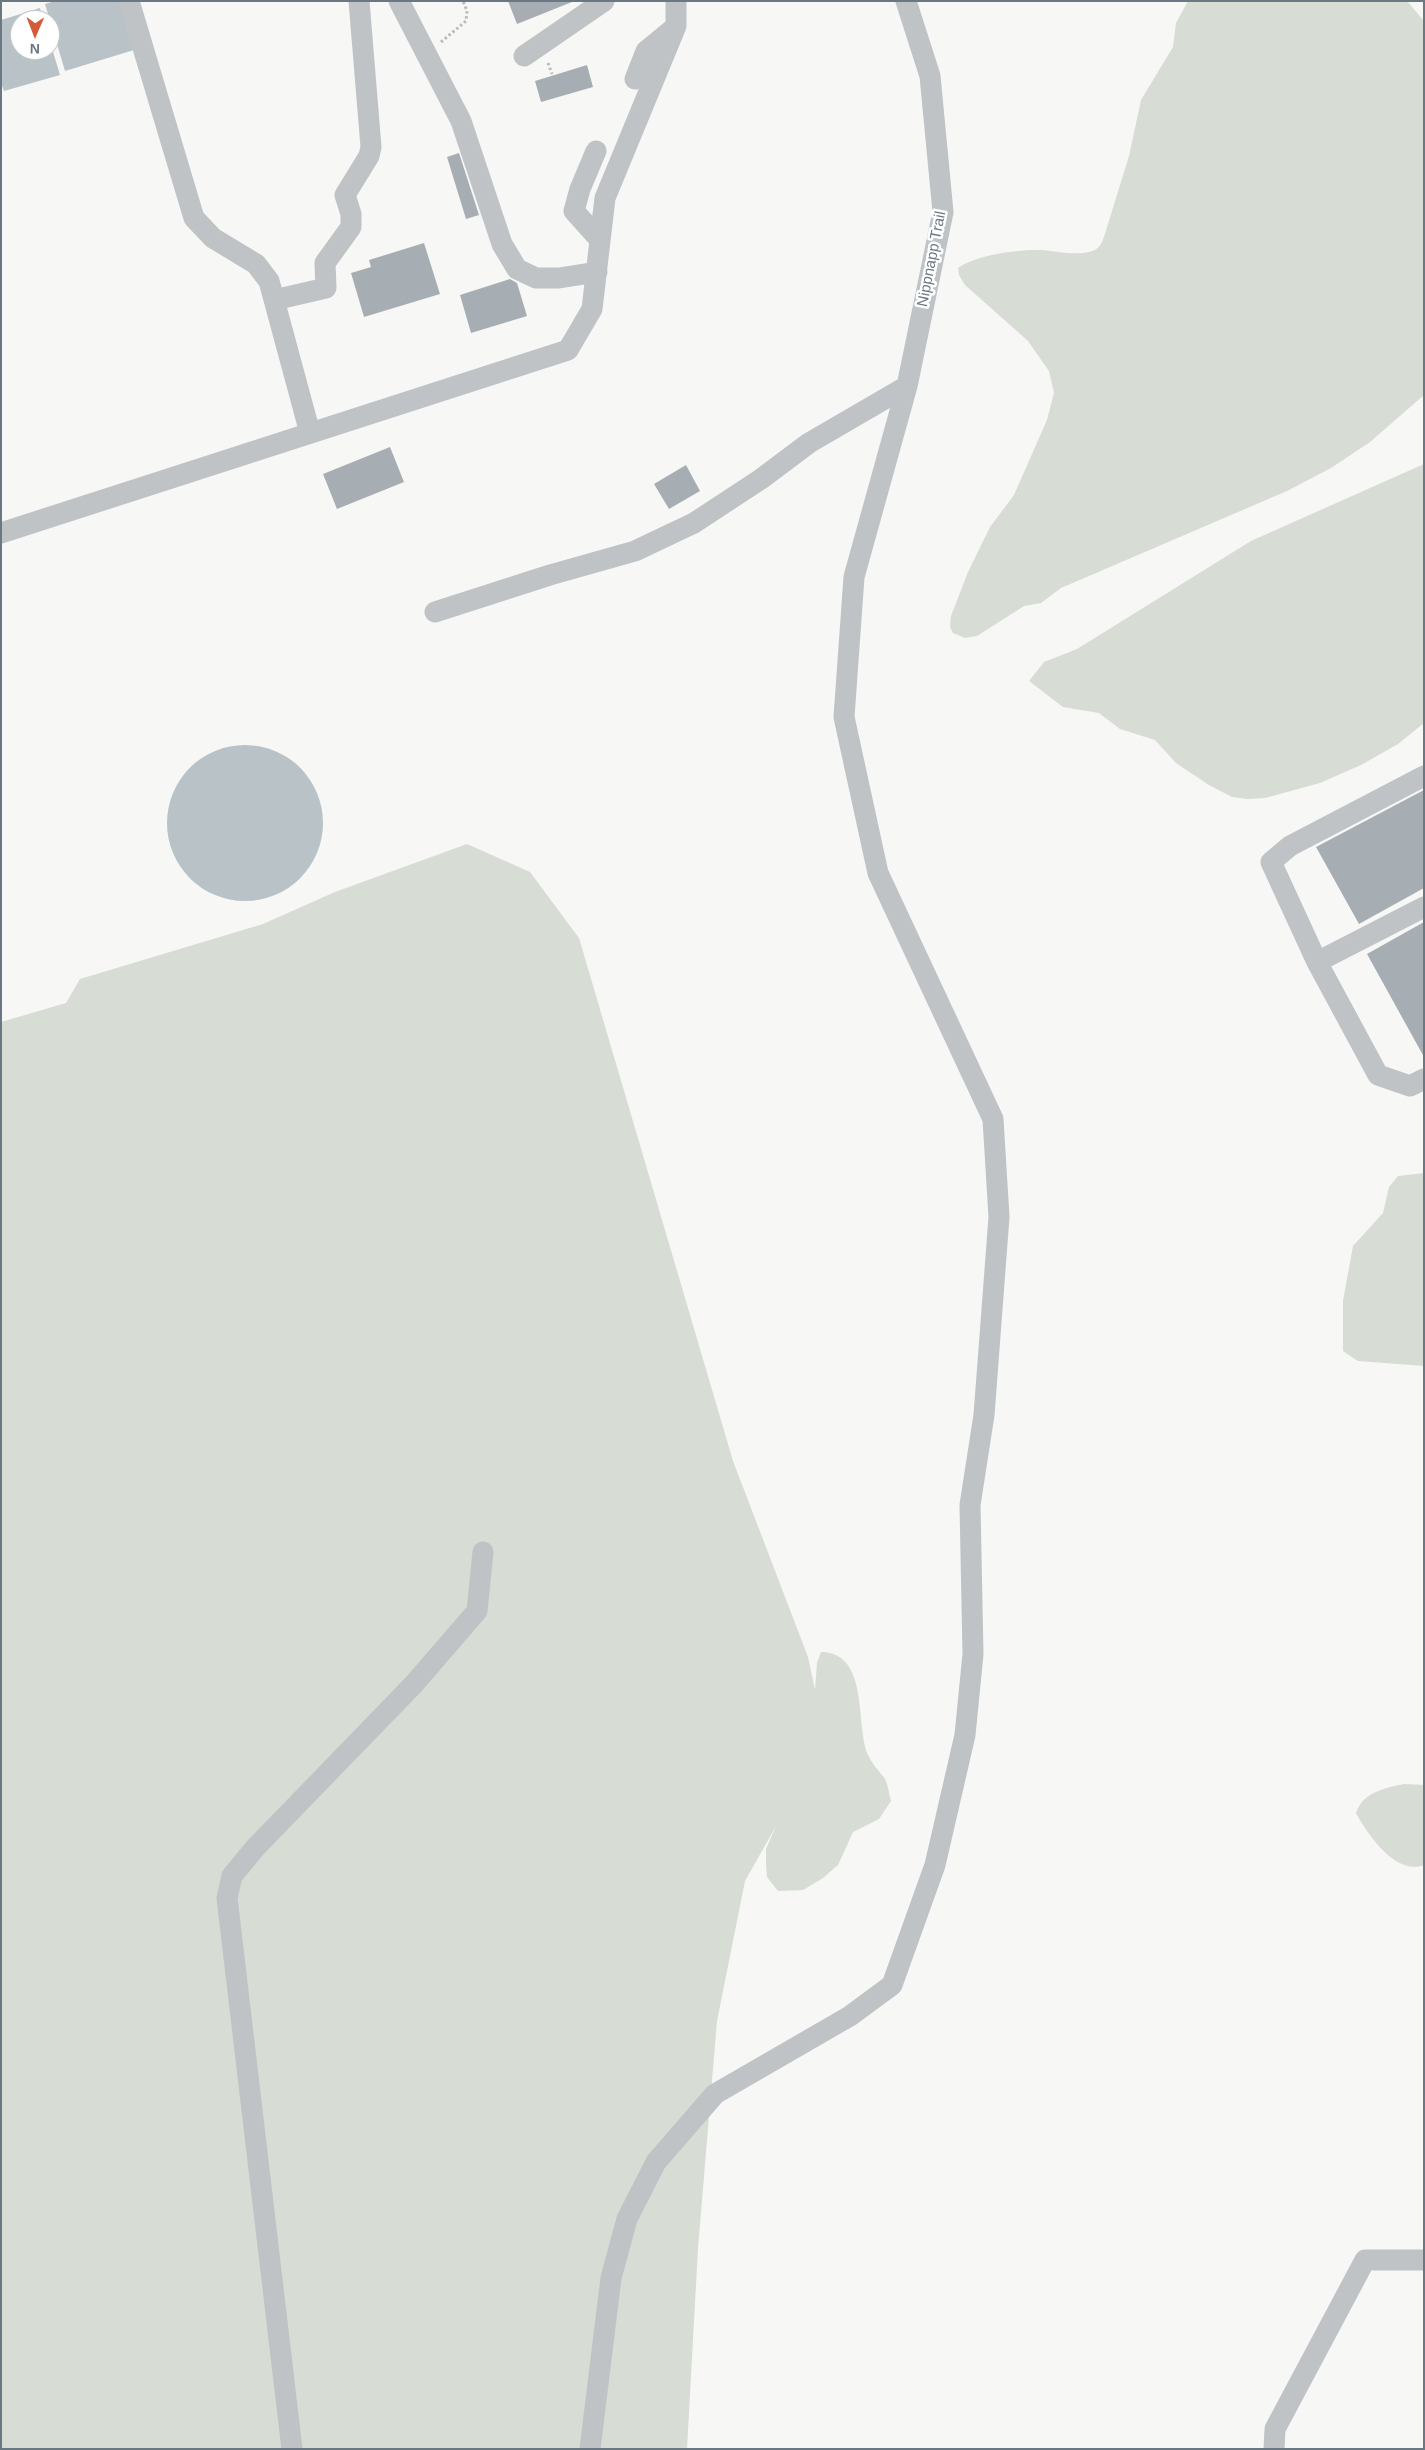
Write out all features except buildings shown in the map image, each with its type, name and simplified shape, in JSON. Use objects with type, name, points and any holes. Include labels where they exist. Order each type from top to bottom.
[{"type":"lane","points":[[129,1],[194,218],[213,238],[256,264],[269,281],[310,434]]},
{"type":"lane","points":[[274,300],[326,288],[326,263],[351,227],[351,214],[345,195],[369,156],[371,147],[359,1]]},
{"type":"lane","points":[[399,1],[461,120],[502,244],[517,269],[536,278],[559,278],[597,272]]},
{"type":"lane","points":[[524,56],[604,1]]},
{"type":"lane","points":[[1,533],[568,350],[592,309],[605,198],[676,26],[676,1]]},
{"type":"lane","name":"Nippnapp Trail","points":[[590,2449],[611,2278],[627,2219],[656,2162],[715,2094],[850,2016],[892,1985],[934,1865],[966,1735],[973,1654],[970,1505],[984,1415],[999,1217],[993,1119],[878,873],[844,717],[854,577],[907,386],[943,212],[930,76],[906,1]]},
{"type":"lane","points":[[635,79],[646,51],[676,26]]},
{"type":"lane","points":[[596,151],[580,189],[574,211],[600,240]]},
{"type":"lane","points":[[435,612],[550,575],[635,551],[694,523],[761,479],[809,443],[907,386]]},
{"type":"lane","points":[[1424,776],[1290,846],[1271,862],[1317,962],[1378,1075],[1410,1086],[1424,1079]]},
{"type":"lane","points":[[1317,962],[1424,907]]},
{"type":"lane","points":[[292,2449],[227,1898],[232,1876],[255,1848],[414,1684],[477,1611],[483,1552]]},
{"type":"lane","points":[[1274,2449],[1274,2429],[1365,2260],[1424,2260]]},
{"type":"path","points":[[428,54],[466,21],[467,11],[463,1]]},
{"type":"path","points":[[547,58],[552,74]]},
{"type":"shaded area","points":[[55,1],[119,1],[134,50],[65,71],[60,54],[60,10],[47,10],[45,4]]},
{"type":"shaded area","points":[[1188,1],[1407,1],[1424,21],[1424,395],[1370,442],[1331,468],[1287,491],[1061,588],[1041,603],[1024,606],[977,636],[965,638],[953,633],[950,627],[951,616],[968,572],[990,527],[1014,495],[1047,420],[1054,393],[1049,371],[1028,341],[965,285],[959,275],[958,268],[986,256],[1009,252],[1041,250],[1083,253],[1095,250],[1102,243],[1129,156],[1141,100],[1173,47],[1176,23]]},
{"type":"shaded area","points":[[10,17],[10,60],[55,60],[60,75],[4,91],[1,83],[1,20]]},
{"type":"shaded area","points":[[1424,464],[1424,723],[1398,744],[1361,765],[1320,783],[1265,798],[1247,799],[1232,797],[1209,785],[1176,763],[1155,740],[1120,729],[1099,713],[1063,707],[1029,681],[1044,662],[1077,649],[1251,541]]},
{"type":"shaded area","points":[[245,745],[275,751],[288,758],[300,768],[310,780],[317,793],[323,823],[317,853],[310,866],[300,878],[288,888],[275,895],[245,901],[215,895],[202,888],[190,878],[180,866],[173,853],[167,823],[173,793],[180,780],[190,768],[202,758],[215,751]]},
{"type":"shaded area","points":[[467,844],[530,872],[579,938],[733,1461],[808,1657],[815,1690],[817,1663],[821,1652],[837,1656],[847,1665],[854,1678],[858,1694],[862,1728],[869,1757],[885,1779],[891,1801],[879,1819],[853,1832],[838,1865],[823,1878],[803,1890],[778,1891],[767,1877],[766,1849],[776,1826],[745,1881],[717,2021],[698,2248],[687,2449],[1,2449],[1,1022],[66,1003],[80,979],[263,924],[335,892]]},
{"type":"shaded area","points":[[1424,1173],[1424,1366],[1358,1361],[1343,1351],[1343,1301],[1353,1246],[1383,1213],[1389,1187],[1398,1176]]},
{"type":"shaded area","points":[[1404,1784],[1424,1785],[1424,1865],[1414,1867],[1403,1865],[1384,1851],[1375,1842],[1356,1813],[1359,1806],[1369,1796],[1382,1789]]}]
